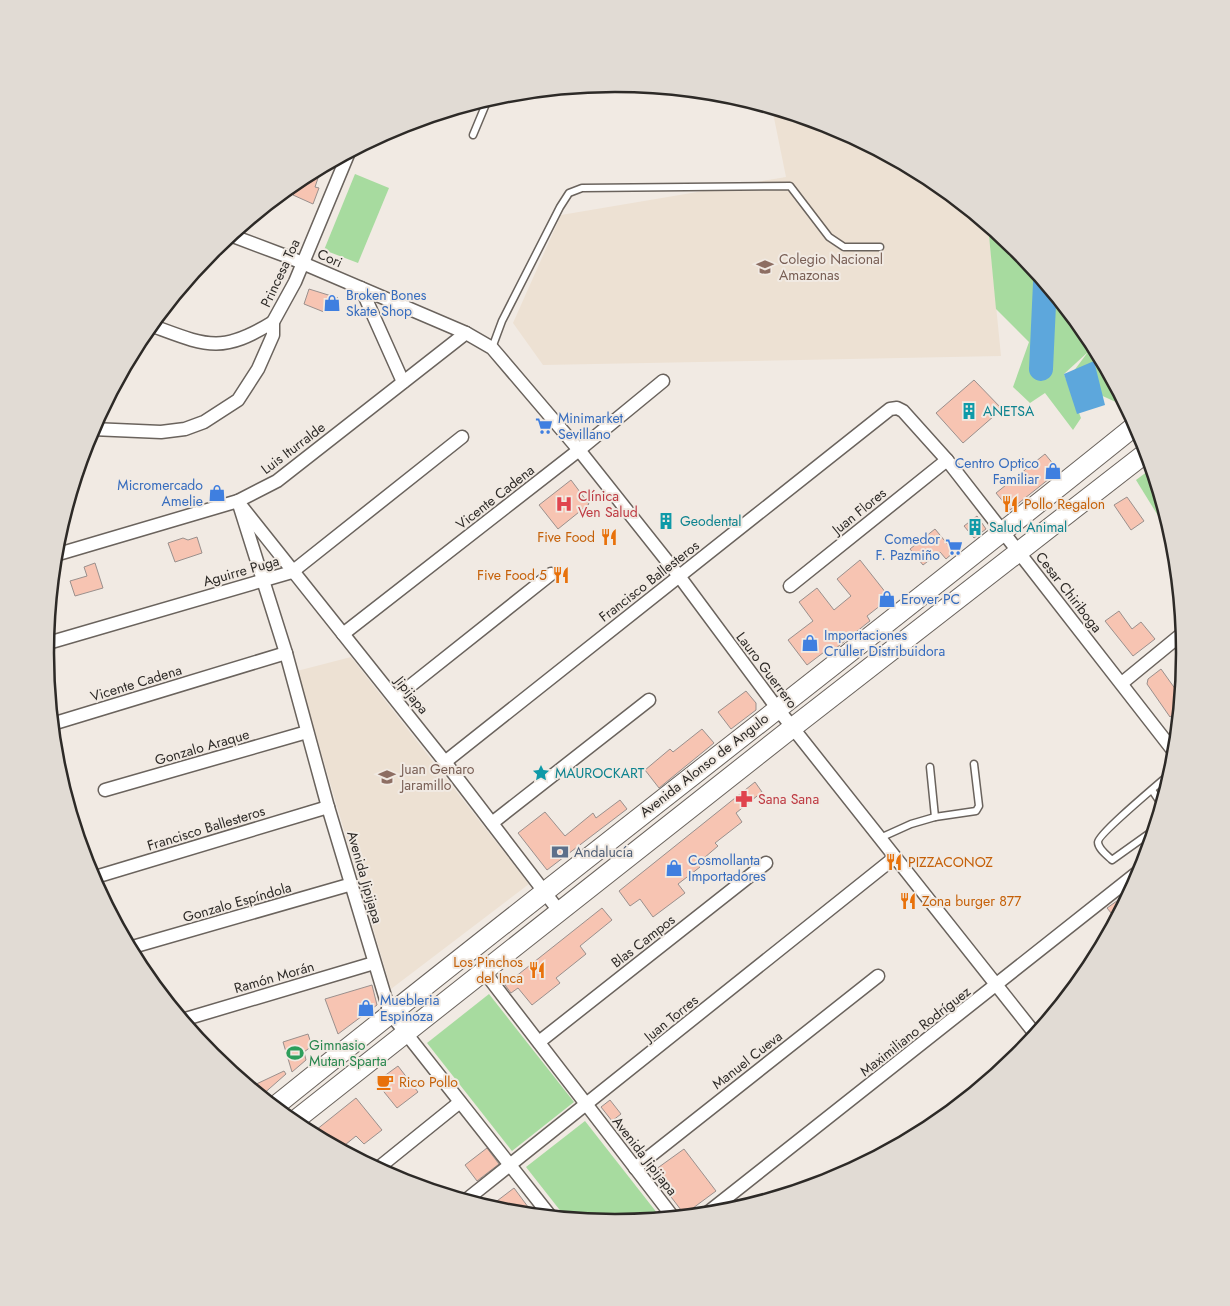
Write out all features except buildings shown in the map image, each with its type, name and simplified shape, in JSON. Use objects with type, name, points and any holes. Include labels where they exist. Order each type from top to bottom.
[{"type":"main road","name":"Avenida Alonso de Angulo","points":[[279,1103],[543,891],[1003,532],[1130,430]]},
{"type":"main road","name":"Avenida Alonso de Angulo","points":[[299,1117],[483,970],[1141,457]]},
{"type":"street","name":"Princesa Toa","points":[[100,429],[161,432],[185,429],[204,422],[238,400],[258,370],[273,336],[273,322],[303,263],[343,163]]},
{"type":"street","name":"Cori","points":[[238,238],[303,263],[466,333]]},
{"type":"street","points":[[361,288],[402,382]]},
{"type":"street","points":[[158,328],[202,344],[225,344],[254,334],[273,322]]},
{"type":"street","name":"Lauro Guerrero","points":[[466,333],[492,348],[579,450],[679,576],[792,728],[1031,1029]]},
{"type":"street","name":"Luis Iturralde","points":[[64,551],[238,501],[277,481],[466,333]]},
{"type":"street","name":"Vicente Cadena","points":[[343,634],[579,450],[663,381]]},
{"type":"street","name":"Cesar Chiriboga","points":[[897,408],[903,411],[947,460],[1168,744]]},
{"type":"street","name":"Francisco Ballesteros","points":[[445,762],[890,409],[897,408]]},
{"type":"street","name":"Aguirre Puga","points":[[54,641],[292,572],[462,437]]},
{"type":"street","name":"Juan Flores","points":[[790,586],[947,460]]},
{"type":"street","name":"Jipijapa","points":[[238,501],[292,572],[395,698],[559,911]]},
{"type":"street","name":"Avenida Jipijapa","points":[[238,501],[261,580],[286,653],[328,807],[390,1013],[545,1209]]},
{"type":"street","points":[[395,698],[551,574]]},
{"type":"street","points":[[1122,683],[1176,639]]},
{"type":"street","name":"Vicente Cadena","points":[[59,722],[286,653]]},
{"type":"street","points":[[492,823],[649,700]]},
{"type":"street","name":"Gonzalo Araque","points":[[105,790],[308,732]]},
{"type":"street","name":"Francisco Ballesteros","points":[[100,876],[328,807]]},
{"type":"street","name":"Juan Torres","points":[[472,1195],[894,858]]},
{"type":"street","name":"Blas Campos","points":[[539,1042],[766,863]]},
{"type":"street","name":"Maximiliano Rodríguez","points":[[719,1204],[1127,882]]},
{"type":"street","name":"Gonzalo Espíndola","points":[[136,946],[352,884]]},
{"type":"street","name":"Ramón Morán","points":[[189,1018],[374,963]]},
{"type":"street","name":"Avenida Jipijapa","points":[[483,970],[668,1211]]},
{"type":"street","name":"Manuel Cueva","points":[[635,1168],[878,976]]},
{"type":"street","points":[[383,1164],[460,1102]]},
{"type":"lane","points":[[472,135],[484,108]]},
{"type":"lane","points":[[492,348],[502,321],[560,207],[569,193],[582,188],[790,186],[806,204],[829,237],[844,248],[880,247]]},
{"type":"lane","points":[[880,838],[911,824],[935,817],[976,811],[980,806],[974,764]]},
{"type":"lane","points":[[930,767],[935,817]]},
{"type":"lane","points":[[1145,837],[1112,860],[1099,848],[1099,837],[1160,782]]},
{"type":"lane","points":[[1152,790],[1157,798]]},
{"type":"shaded area","name":"Colegio Nacional Amazonas","points":[[773,115],[830,134],[896,167],[927,186],[985,231],[989,235],[1001,356],[543,365],[513,323],[561,215],[786,177]]},
{"type":"shaded area","name":"Juan Genaro Jaramillo","points":[[351,657],[529,884],[391,989],[297,671]]},
{"type":"green space","points":[[355,174],[389,188],[358,263],[324,250]]},
{"type":"green space","points":[[989,235],[1012,256],[1060,311],[1082,341],[1117,402],[1067,380],[1088,352],[1064,374],[1081,418],[1073,430],[1045,393],[1030,403],[1013,387],[1029,342],[996,309]]},
{"type":"green space","points":[[1146,473],[1159,517],[1136,480]]},
{"type":"green space","points":[[489,994],[574,1102],[512,1151],[427,1043]]},
{"type":"green space","points":[[585,1121],[657,1212],[615,1214],[561,1211],[526,1167]]},
{"type":"water","points":[[1094,361],[1105,405],[1077,414],[1064,374]]},
{"type":"waterway","points":[[1041,369],[1045,292]]},
{"type":"place","name":"Colegio Nacional Amazonas","points":[[765,267]]},
{"type":"place","name":"Broken Bones Skate Shop","points":[[332,303]]},
{"type":"place","name":"ANETSA","points":[[969,411]]},
{"type":"place","name":"Minimarket Sevillano","points":[[544,426]]},
{"type":"place","name":"Centro Optico Familiar","points":[[1053,471]]},
{"type":"place","name":"Micromercado Amelie","points":[[217,493]]},
{"type":"place","name":"Clínica Ven Salud","points":[[564,504]]},
{"type":"place","name":"Pollo Regalon","points":[[1010,504]]},
{"type":"place","name":"Geodental","points":[[666,521]]},
{"type":"place","name":"Salud Animal","points":[[975,527]]},
{"type":"place","name":"Five Food","points":[[609,537]]},
{"type":"place","name":"Comedor F. Pazmiño","points":[[954,547]]},
{"type":"place","name":"Five Food 5","points":[[561,575]]},
{"type":"place","name":"Erover PC","points":[[887,599]]},
{"type":"place","name":"Importaciones Cruller Distribuidora","points":[[810,643]]},
{"type":"place","name":"MAUROCKART","points":[[541,773]]},
{"type":"place","name":"Juan Genaro Jaramillo","points":[[387,777]]},
{"type":"place","name":"Sana Sana","points":[[744,799]]},
{"type":"place","name":"Andalucía","points":[[560,852]]},
{"type":"place","name":"PIZZACONOZ","points":[[894,862]]},
{"type":"place","name":"Cosmollanta Importadores","points":[[674,868]]},
{"type":"place","name":"Zona burger 877","points":[[908,901]]},
{"type":"place","name":"Los Pinchos del Inca","points":[[537,970]]},
{"type":"place","name":"Muebleria Espinoza","points":[[366,1008]]},
{"type":"place","name":"Gimnasio Mutan Sparta","points":[[295,1053]]},
{"type":"place","name":"Rico Pollo","points":[[385,1082]]}]
